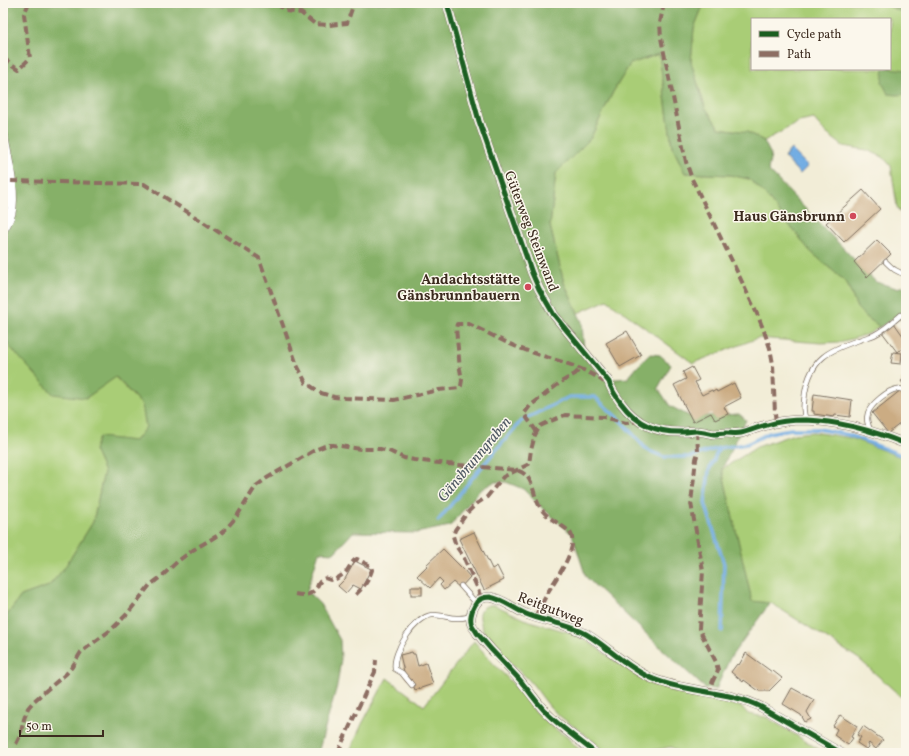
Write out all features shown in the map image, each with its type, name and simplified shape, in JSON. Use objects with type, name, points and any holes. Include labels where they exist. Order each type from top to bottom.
[{"type":"street","name":"Güterweg Steinwand","points":[[447,3],[479,121],[539,289],[554,315],[609,382],[611,389],[626,410],[638,421],[660,430],[734,434],[776,423],[806,420],[839,423],[871,431],[906,444]]},
{"type":"street","points":[[3,133],[12,193],[11,214],[3,230]]},
{"type":"street","name":"Reitgutweg","points":[[476,604],[481,598],[492,598],[527,614],[573,628],[591,637],[648,677],[687,689],[751,702],[841,753]]},
{"type":"street","points":[[476,604],[471,621],[472,626],[488,646],[522,682],[544,710],[595,753]]},
{"type":"lane","points":[[886,262],[896,271],[901,274],[906,274]]},
{"type":"lane","points":[[806,420],[803,412],[807,386],[810,375],[821,359],[836,348],[872,336],[881,331],[901,315]]},
{"type":"lane","points":[[871,431],[868,424],[868,416],[869,410],[873,405],[888,392],[899,388],[906,392]]},
{"type":"lane","points":[[461,586],[476,604]]},
{"type":"lane","points":[[412,685],[394,666],[402,644],[420,620],[430,615],[460,618],[472,616]]},
{"type":"green space","points":[[3,3],[704,3],[694,28],[691,62],[705,107],[719,128],[747,132],[764,141],[771,155],[768,170],[876,282],[896,288],[906,286],[906,321],[895,317],[880,327],[857,308],[847,283],[810,251],[764,193],[749,179],[730,175],[685,173],[672,146],[659,54],[630,64],[613,92],[590,139],[556,173],[550,226],[564,283],[582,322],[584,355],[605,380],[628,378],[650,354],[660,355],[671,365],[658,388],[670,406],[691,417],[739,414],[746,420],[722,469],[752,601],[770,603],[730,658],[716,689],[705,688],[586,577],[572,534],[523,489],[506,482],[494,482],[480,490],[450,526],[416,533],[353,532],[334,553],[319,552],[307,591],[320,604],[340,640],[341,659],[337,686],[318,753],[3,753],[3,618],[5,618],[21,596],[49,586],[65,567],[93,522],[104,472],[94,450],[99,437],[135,441],[146,427],[142,405],[116,377],[86,398],[53,394],[9,346],[3,331]]},
{"type":"green space","points":[[704,3],[882,3],[906,14],[906,222],[897,207],[891,166],[883,157],[867,150],[843,146],[826,133],[814,119],[799,122],[764,141],[747,132],[719,128],[705,107],[691,62],[694,28]]},
{"type":"green space","points":[[882,3],[906,3],[906,14]]},
{"type":"green space","points":[[659,54],[672,146],[685,173],[730,175],[749,179],[764,193],[810,251],[847,283],[857,308],[880,327],[870,333],[839,342],[821,343],[758,338],[693,363],[607,300],[578,313],[564,283],[550,226],[556,173],[590,139],[613,92],[630,64]]},
{"type":"green space","points":[[891,68],[906,70],[906,94],[888,94],[882,82],[884,70],[891,70]]},
{"type":"green space","points":[[3,331],[9,346],[86,398],[115,377],[142,405],[146,427],[135,441],[94,450],[104,472],[93,522],[65,567],[49,586],[21,596],[5,618],[3,618]]},
{"type":"green space","points":[[813,432],[851,438],[906,460],[906,701],[859,659],[771,603],[752,602],[722,469],[757,447],[794,434]]},
{"type":"green space","points":[[494,605],[529,621],[572,633],[593,645],[650,684],[742,707],[748,714],[766,717],[825,753],[681,753],[671,747],[655,750],[650,753],[606,753],[555,712],[528,679],[504,657],[486,636],[481,624],[480,613],[484,607]]},
{"type":"green space","points":[[474,641],[515,686],[534,710],[585,753],[349,753],[362,724],[387,678],[424,706]]},
{"type":"water","points":[[791,149],[808,166],[800,174],[784,157]]},
{"type":"building","name":"Haus Gänsbrunn","points":[[863,190],[880,209],[844,242],[826,223]]},
{"type":"building","points":[[877,240],[891,254],[867,277],[854,262]]},
{"type":"building","points":[[894,323],[906,340],[906,346],[897,352],[882,332]]},
{"type":"building","points":[[627,331],[641,355],[620,367],[606,343]]},
{"type":"building","points":[[893,352],[902,353],[901,364],[891,363]]},
{"type":"building","points":[[692,367],[699,380],[695,382],[702,395],[712,390],[713,392],[716,390],[717,392],[734,383],[741,398],[724,407],[728,414],[715,420],[711,413],[693,422],[674,385],[686,379],[683,372]]},
{"type":"building","points":[[906,378],[906,388],[901,381]]},
{"type":"building","points":[[901,390],[906,397],[906,419],[888,433],[872,413]]},
{"type":"building","points":[[814,394],[852,400],[850,417],[835,415],[834,417],[814,414],[814,411],[812,411]]},
{"type":"building","points":[[474,532],[492,569],[497,566],[504,580],[484,590],[459,539]]},
{"type":"building","points":[[443,549],[470,577],[460,588],[453,582],[444,590],[440,585],[443,582],[439,578],[430,588],[417,576]]},
{"type":"building","points":[[355,561],[371,569],[361,589],[353,585],[346,593],[338,586],[345,579]]},
{"type":"building","points":[[411,587],[422,587],[422,595],[411,595]]},
{"type":"building","points":[[412,652],[415,654],[418,666],[426,663],[433,684],[415,690],[411,679],[407,679],[405,676],[400,655]]},
{"type":"building","points":[[746,653],[782,678],[769,691],[759,691],[744,680],[743,682],[731,672],[737,664],[739,665]]},
{"type":"building","points":[[792,688],[814,700],[807,712],[811,719],[805,722],[801,715],[783,704]]},
{"type":"building","points":[[840,715],[857,726],[851,737],[853,738],[848,745],[834,735],[837,729],[833,726]]},
{"type":"building","points":[[863,726],[883,740],[876,749],[869,743],[869,747],[866,749],[857,743],[861,737],[857,735]]},
{"type":"waterway","name":"Gänsbrunngraben","points":[[438,521],[521,421],[569,397],[595,397],[621,421],[647,450],[664,457],[690,457],[719,448],[747,444],[769,433],[791,429],[819,429],[849,435],[906,457]]},
{"type":"waterway","name":"Gänsbrunngraben","points":[[719,448],[709,470],[705,503],[724,564],[722,631]]},
{"type":"marked path","points":[[3,58],[19,69],[30,58],[24,14],[29,3]]},
{"type":"marked path","points":[[277,3],[285,11],[301,13],[315,24],[329,25],[347,23],[354,3]]},
{"type":"marked path","points":[[664,3],[660,23],[661,38],[686,162],[692,179],[758,316],[770,348],[773,364],[776,423]]},
{"type":"marked path","points":[[11,181],[144,184],[259,258],[297,365],[306,383],[321,393],[334,397],[394,400],[439,390],[459,388],[462,380],[456,328],[457,324],[469,324],[522,349],[575,366],[604,382]]},
{"type":"marked path","points":[[537,432],[524,414],[530,406],[580,369]]},
{"type":"marked path","points":[[481,598],[463,556],[456,546],[453,536],[455,530],[467,513],[476,504],[487,497],[503,477],[529,464],[535,435],[540,426],[565,415],[604,417],[626,423],[638,421]]},
{"type":"marked path","points":[[697,431],[698,452],[691,503],[703,571],[699,629],[716,662],[718,670],[711,685],[710,693]]},
{"type":"marked path","points":[[16,744],[20,736],[28,708],[33,702],[66,674],[81,652],[112,629],[127,614],[150,585],[178,561],[226,529],[237,516],[256,486],[315,450],[327,445],[361,449],[380,449],[414,460],[516,470],[527,476],[542,510],[548,517],[570,532],[572,538],[570,554],[535,617]]},
{"type":"marked path","points":[[295,594],[310,594],[323,579],[334,580],[345,573],[353,561],[357,559],[371,566],[372,570],[365,584],[354,596]]},
{"type":"marked path","points":[[338,753],[375,672],[376,660]]},
{"type":"cycle path","points":[[447,3],[479,121],[532,273],[539,289],[554,315],[609,382],[612,390],[627,411],[648,426],[665,431],[698,431],[714,434],[741,433],[786,421],[806,420],[832,422],[845,425],[882,435],[906,444]]},
{"type":"cycle path","points":[[595,753],[563,728],[541,707],[519,679],[477,633],[471,623],[471,617],[474,607],[479,600],[487,597],[495,598],[526,614],[579,630],[594,639],[633,668],[664,683],[748,701],[841,753]]},
{"type":"place","name":"Haus Gänsbrunn","points":[[853,216]]},
{"type":"place","name":"Andachtsstätte Gänsbrunnbauern","points":[[528,287]]}]
